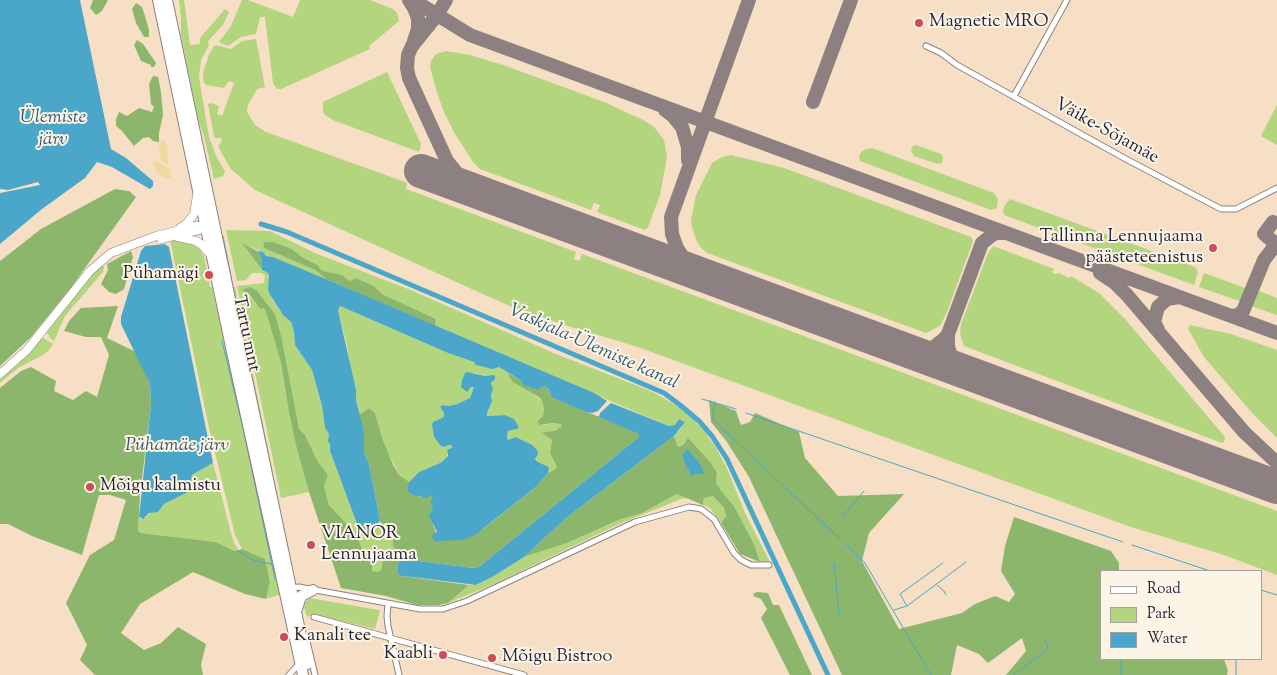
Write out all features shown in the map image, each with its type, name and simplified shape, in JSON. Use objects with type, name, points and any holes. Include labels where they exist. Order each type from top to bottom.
[{"type":"highway","name":"Tartu mnt","points":[[158,0],[197,186],[209,227],[212,257],[287,589],[296,613],[309,675]]},
{"type":"highway","name":"Tartu mnt","points":[[168,0],[209,227],[287,589],[303,675]]},
{"type":"highway","points":[[296,613],[300,598],[313,590]]},
{"type":"street","points":[[1014,96],[1067,0]]},
{"type":"street","name":"Väike-Sõjamäe","points":[[926,46],[1124,158],[1221,209],[1236,209],[1277,188]]},
{"type":"street","points":[[179,230],[194,214],[197,186]]},
{"type":"street","points":[[0,374],[27,350],[95,266],[111,253],[137,242],[179,230],[209,227]]},
{"type":"street","points":[[137,242],[173,237],[209,227]]},
{"type":"street","points":[[173,237],[196,241],[212,257]]},
{"type":"street","points":[[287,589],[313,590],[428,610],[450,607],[467,601],[635,522],[689,507],[701,509],[714,519],[734,553],[741,560],[752,565],[769,565]]},
{"type":"street","points":[[388,604],[387,616],[400,675]]},
{"type":"street","points":[[314,617],[524,675]]},
{"type":"street","points":[[299,626],[306,636],[315,675]]},
{"type":"street","points":[[289,675],[300,663]]},
{"type":"green space","points":[[93,0],[108,0],[102,11],[96,15],[90,8]]},
{"type":"green space","points":[[179,0],[184,0],[190,45],[200,44],[200,38],[225,9],[229,12],[223,25],[208,41],[209,45],[201,60],[199,77],[209,137],[217,158],[225,171],[223,176],[214,179],[204,136],[198,120],[181,35]]},
{"type":"green space","points":[[242,0],[248,0],[293,17],[300,0],[370,0],[393,9],[397,13],[399,21],[369,46],[370,49],[281,89],[277,89],[273,83],[265,17],[260,17],[256,34],[241,37],[228,46],[219,42],[231,26]]},
{"type":"green space","points":[[136,3],[142,7],[149,30],[149,37],[144,37],[136,23],[132,9]]},
{"type":"green space","points":[[256,39],[265,87],[257,89],[248,105],[247,112],[255,125],[266,132],[405,182],[407,184],[406,189],[576,252],[574,259],[579,261],[582,254],[1277,511],[1277,575],[1224,555],[1131,527],[635,346],[517,309],[255,190],[230,168],[218,146],[222,141],[221,138],[215,138],[214,136],[208,104],[211,103],[219,106],[217,114],[222,116],[234,83],[229,81],[224,88],[206,85],[203,73],[209,54],[215,45],[231,49],[242,41]]},
{"type":"green space","points":[[137,40],[143,44],[156,63],[154,67],[141,61],[134,45]]},
{"type":"green space","points":[[446,51],[470,55],[506,66],[604,102],[654,127],[664,140],[667,157],[660,195],[648,227],[645,230],[597,212],[600,205],[594,203],[591,210],[480,169],[473,162],[454,132],[443,110],[436,89],[430,67],[431,61],[436,54]]},
{"type":"green space","points":[[387,72],[421,144],[419,152],[333,120],[323,112],[323,102]]},
{"type":"green space","points":[[153,76],[158,77],[161,92],[163,115],[159,142],[153,141],[149,137],[143,138],[134,146],[116,126],[116,119],[119,112],[127,116],[139,108],[152,112],[154,107],[151,104],[149,84]]},
{"type":"green space","points":[[1277,105],[1277,145],[1261,136]]},
{"type":"green space","points":[[916,145],[941,154],[943,157],[942,163],[937,164],[914,156],[911,151],[913,146]]},
{"type":"green space","points":[[872,148],[994,193],[998,199],[997,208],[991,210],[860,161],[861,152]]},
{"type":"green space","points":[[731,155],[784,168],[971,237],[973,240],[972,244],[940,326],[926,333],[707,253],[697,242],[692,227],[691,220],[696,195],[712,163],[722,157]]},
{"type":"green space","points":[[115,189],[129,191],[136,197],[70,289],[31,337],[0,366],[0,261],[41,229]]},
{"type":"green space","points":[[1010,199],[1195,267],[1198,272],[1194,285],[1004,215],[1005,205]]},
{"type":"green space","points":[[226,230],[270,231],[315,253],[413,291],[556,354],[655,393],[679,407],[704,431],[715,446],[727,468],[745,513],[770,562],[760,562],[754,544],[734,506],[721,492],[716,481],[717,473],[711,463],[685,441],[684,445],[678,447],[674,436],[684,421],[679,419],[675,425],[669,426],[435,326],[436,319],[382,294],[374,286],[356,278],[350,281],[345,277],[323,271],[319,266],[292,249],[273,242],[263,245],[264,248],[315,270],[326,279],[273,257],[266,256],[260,251],[243,244],[262,270],[268,273],[270,281],[268,290],[283,315],[291,322],[295,345],[312,370],[322,407],[325,428],[329,434],[330,451],[357,524],[374,531],[380,520],[381,525],[393,536],[395,555],[382,562],[381,570],[378,573],[372,571],[372,564],[363,551],[356,534],[329,505],[324,486],[328,475],[318,462],[305,435],[299,430],[275,314],[264,301],[246,292],[260,309],[264,308],[267,314],[281,363],[289,411],[309,492],[281,498],[237,286],[264,283],[265,275],[252,273],[246,280],[237,281]]},
{"type":"green space","points":[[170,240],[192,242],[191,244],[200,249],[204,256],[281,594],[266,599],[270,582],[265,559],[242,549],[235,535],[209,428]]},
{"type":"green space","points":[[265,242],[273,242],[292,249],[319,266],[323,271],[342,275],[350,281],[356,278],[374,286],[382,294],[436,319],[435,326],[326,279],[315,270],[264,248]]},
{"type":"green space","points":[[242,243],[257,251],[262,259],[262,270]]},
{"type":"green space","points":[[993,246],[1054,269],[1052,272],[1055,274],[1059,273],[1069,278],[1071,276],[1099,293],[1125,319],[1225,437],[1224,442],[1222,443],[964,346],[960,334],[961,324],[988,253]]},
{"type":"green space","points":[[131,251],[133,257],[124,289],[116,294],[109,292],[101,284],[108,270],[107,264]]},
{"type":"green space","points":[[102,263],[104,267],[103,272],[65,316],[54,341],[47,332],[91,274]]},
{"type":"green space","points":[[1204,273],[1248,289],[1242,302],[1199,287]]},
{"type":"green space","points":[[235,287],[289,551],[287,551],[231,288]]},
{"type":"green space","points":[[249,287],[256,290],[275,314],[299,429],[305,435],[318,462],[328,475],[324,486],[329,505],[356,534],[363,551],[369,557],[372,571],[378,572],[381,570],[383,559],[394,555],[395,551],[393,536],[391,533],[383,532],[369,464],[364,453],[364,432],[359,415],[369,408],[375,413],[393,465],[399,475],[409,482],[408,492],[421,497],[429,495],[433,498],[433,525],[439,540],[483,529],[537,486],[548,473],[557,467],[550,453],[552,440],[542,433],[556,430],[562,426],[553,423],[540,425],[537,422],[543,416],[542,401],[513,382],[506,372],[520,380],[523,385],[544,386],[550,390],[551,397],[639,434],[639,437],[480,566],[474,568],[402,559],[402,576],[469,585],[448,603],[417,605],[386,596],[341,588],[309,492],[297,449],[281,363],[267,315],[264,308],[260,309],[249,294],[242,290]]},
{"type":"green space","points":[[1257,290],[1277,298],[1277,315],[1251,306]]},
{"type":"green space","points":[[118,306],[107,338],[136,352],[150,384],[151,404],[140,495],[138,531],[141,533],[216,542],[234,551],[242,549],[265,559],[270,582],[266,599],[245,594],[193,572],[140,604],[121,633],[144,650],[161,643],[178,627],[206,644],[201,665],[203,675],[95,675],[80,660],[87,645],[66,603],[90,555],[114,540],[126,500],[110,495],[99,495],[82,555],[32,536],[8,524],[0,524],[0,388],[21,371],[31,367],[56,381],[54,391],[73,400],[86,391],[97,397],[109,355],[101,337],[86,337],[64,331],[69,321],[81,308]]},
{"type":"green space","points":[[340,306],[448,353],[474,362],[476,365],[488,368],[499,367],[506,372],[508,376],[542,401],[543,416],[537,423],[544,425],[560,424],[562,427],[543,434],[552,440],[550,453],[557,467],[548,473],[549,467],[538,462],[526,442],[516,437],[508,440],[508,431],[519,427],[514,419],[505,415],[487,416],[492,403],[492,376],[475,373],[469,391],[471,387],[474,387],[470,398],[449,406],[442,405],[440,407],[444,417],[433,422],[432,425],[434,437],[443,447],[453,445],[454,447],[447,450],[447,458],[419,472],[409,482],[405,480],[399,475],[386,449],[375,413],[369,408],[359,415],[346,341],[338,310]]},
{"type":"green space","points":[[1190,325],[1231,334],[1277,350],[1277,438],[1253,414],[1204,357],[1188,329]]},
{"type":"green space","points":[[42,337],[53,344],[48,351],[18,368],[0,383],[0,377]]},
{"type":"green space","points":[[709,400],[736,411],[741,425],[750,422],[755,413],[799,432],[805,458],[838,496],[904,494],[869,533],[862,561],[899,629],[962,613],[975,604],[995,596],[1009,602],[1015,594],[1001,571],[1005,546],[1014,517],[1111,551],[1119,563],[1119,570],[1100,570],[1100,660],[1224,660],[1228,671],[1227,675],[1006,675],[1026,651],[1022,638],[988,663],[979,654],[957,645],[951,675],[842,675],[749,477],[727,442],[711,422]]},
{"type":"green space","points":[[674,436],[678,447],[683,445],[688,438],[711,463],[717,473],[716,482],[734,506],[754,544],[760,562],[740,554],[721,523],[726,516],[724,508],[713,496],[704,498],[703,505],[677,494],[640,514],[621,519],[567,543],[524,557],[566,518]]},
{"type":"green space","points":[[213,463],[231,533],[238,548],[234,551],[216,542],[141,533],[138,531],[139,517],[140,519],[146,517],[151,512],[158,512],[164,504],[188,492],[192,475]]},
{"type":"green space","points":[[677,494],[688,498],[681,499],[619,524],[494,584],[448,603],[469,585],[476,585],[494,576],[524,557],[567,543],[621,519],[640,514]]},
{"type":"green space","points":[[713,496],[724,508],[726,516],[721,523],[710,508],[703,505],[704,498]]},
{"type":"green space","points":[[754,593],[768,593],[773,605],[779,605],[812,675],[790,675],[761,618],[767,609],[761,599],[753,596]]},
{"type":"green space","points":[[309,598],[379,610],[375,629],[314,614],[307,617],[304,607]]},
{"type":"sand","points":[[162,140],[167,145],[169,163],[166,165],[161,160],[159,144]]},
{"type":"sand","points":[[153,161],[157,161],[169,168],[171,178],[164,178],[157,173]]},
{"type":"water","name":"Ülemiste järv","points":[[0,0],[80,0],[111,149],[126,158],[153,181],[153,186],[150,189],[112,167],[97,162],[85,178],[42,209],[0,244],[0,193],[40,185],[38,182],[8,190],[0,189]]},
{"type":"water","name":"Pühamäe järv","points":[[165,244],[169,247],[213,463],[192,475],[188,492],[164,504],[158,512],[149,513],[143,519],[139,517],[151,404],[150,384],[121,324],[121,317],[141,251],[145,246]]},
{"type":"water","points":[[257,251],[594,393],[607,401],[598,411],[586,412],[551,397],[550,390],[544,386],[539,390],[523,385],[520,380],[499,367],[492,369],[476,365],[474,362],[448,353],[340,306],[338,310],[364,432],[364,453],[369,464],[380,520],[374,531],[364,532],[357,524],[330,451],[329,434],[325,428],[322,406],[312,370],[295,345],[291,322],[283,315],[270,295],[268,290],[269,276],[268,273],[262,270],[262,259]]},
{"type":"water","points":[[467,372],[485,376],[495,375],[495,379],[491,383],[493,390],[491,395],[492,402],[487,416],[505,415],[514,419],[519,427],[508,431],[508,440],[516,437],[532,445],[538,454],[535,459],[549,467],[548,473],[537,486],[475,535],[463,540],[435,541],[431,536],[437,532],[429,516],[433,507],[430,501],[433,498],[429,495],[427,498],[414,495],[408,492],[408,486],[409,482],[419,472],[440,463],[448,456],[447,450],[453,447],[450,445],[443,447],[440,445],[434,437],[432,425],[433,422],[444,417],[440,407],[442,405],[457,404],[470,398],[474,387],[471,387],[467,392],[461,387],[462,380]]},
{"type":"water","points":[[611,403],[669,426],[675,425],[679,419],[685,422],[674,436],[566,518],[524,557],[494,576],[476,585],[402,576],[398,573],[398,565],[402,559],[474,568],[480,566],[639,437],[639,434],[599,417],[600,413]]},
{"type":"water","points":[[686,450],[696,459],[702,467],[703,473],[706,474],[690,476],[690,469],[687,468],[683,458]]},
{"type":"waterway","name":"Vaskjala-Ülemiste kanal","points":[[261,224],[287,232],[664,393],[680,405],[699,421],[712,436],[727,459],[828,675]]},
{"type":"waterway","points":[[223,236],[232,282]]},
{"type":"waterway","points":[[233,287],[238,314]]},
{"type":"waterway","points":[[222,341],[243,428],[275,579]]},
{"type":"waterway","points":[[702,399],[736,409]]},
{"type":"waterway","points":[[715,402],[712,419],[840,539]]},
{"type":"waterway","points":[[746,413],[1123,542]]},
{"type":"waterway","points":[[843,516],[864,491]]},
{"type":"waterway","points":[[846,544],[865,563],[931,675]]},
{"type":"waterway","points":[[1132,545],[1207,570]]},
{"type":"waterway","points":[[236,550],[253,560],[271,564]]},
{"type":"waterway","points":[[894,610],[907,606],[966,562]]},
{"type":"waterway","points":[[834,563],[839,614]]},
{"type":"waterway","points":[[907,606],[900,594],[943,563]]},
{"type":"waterway","points":[[937,585],[946,595]]},
{"type":"waterway","points":[[1262,590],[1277,595]]},
{"type":"waterway","points":[[1013,675],[1047,650],[1048,644],[1045,641]]},
{"type":"waterway","points":[[1121,660],[1121,675]]},
{"type":"waterway","points":[[1236,660],[1236,675]]},
{"type":"taxiway","points":[[409,0],[418,18],[418,29],[414,41]]},
{"type":"taxiway","points":[[413,0],[470,35],[1277,333]]},
{"type":"taxiway","points":[[446,0],[437,15],[412,46],[408,55],[407,68],[409,78],[447,161],[468,184],[484,194]]},
{"type":"taxiway","points":[[704,275],[686,262],[677,248],[672,234],[671,217],[749,0]]},
{"type":"taxiway","points":[[813,102],[851,0]]},
{"type":"taxiway","points":[[665,110],[682,127],[688,147],[688,160]]},
{"type":"taxiway","points":[[1273,222],[1264,234],[1277,245]]},
{"type":"taxiway","points":[[908,350],[923,352],[934,347],[944,339],[948,334],[982,243],[992,235],[1006,233]]},
{"type":"taxiway","points":[[1232,316],[1238,315],[1243,311],[1264,260],[1277,243]]},
{"type":"taxiway","points":[[1100,273],[1115,283],[1127,295],[1244,432],[1277,463]]},
{"type":"taxiway","points":[[1158,330],[1154,322],[1158,307],[1167,299],[1179,297]]},
{"type":"taxiway","points":[[948,334],[948,346],[951,357],[955,364],[964,371]]},
{"type":"runway","points":[[421,171],[1277,487]]},
{"type":"place","name":"Magnetic MRO","points":[[919,23]]},
{"type":"place","name":"Tallinna Lennujaama päästeteenistus","points":[[1213,248]]},
{"type":"place","name":"Pühamägi","points":[[209,275]]},
{"type":"place","name":"Mõigu kalmistu","points":[[90,487]]},
{"type":"place","name":"VIANOR Lennujaama","points":[[311,545]]},
{"type":"place","name":"Kanali tee","points":[[284,637]]},
{"type":"place","name":"Kaabli","points":[[443,655]]},
{"type":"place","name":"Mõigu Bistroo","points":[[492,658]]}]
